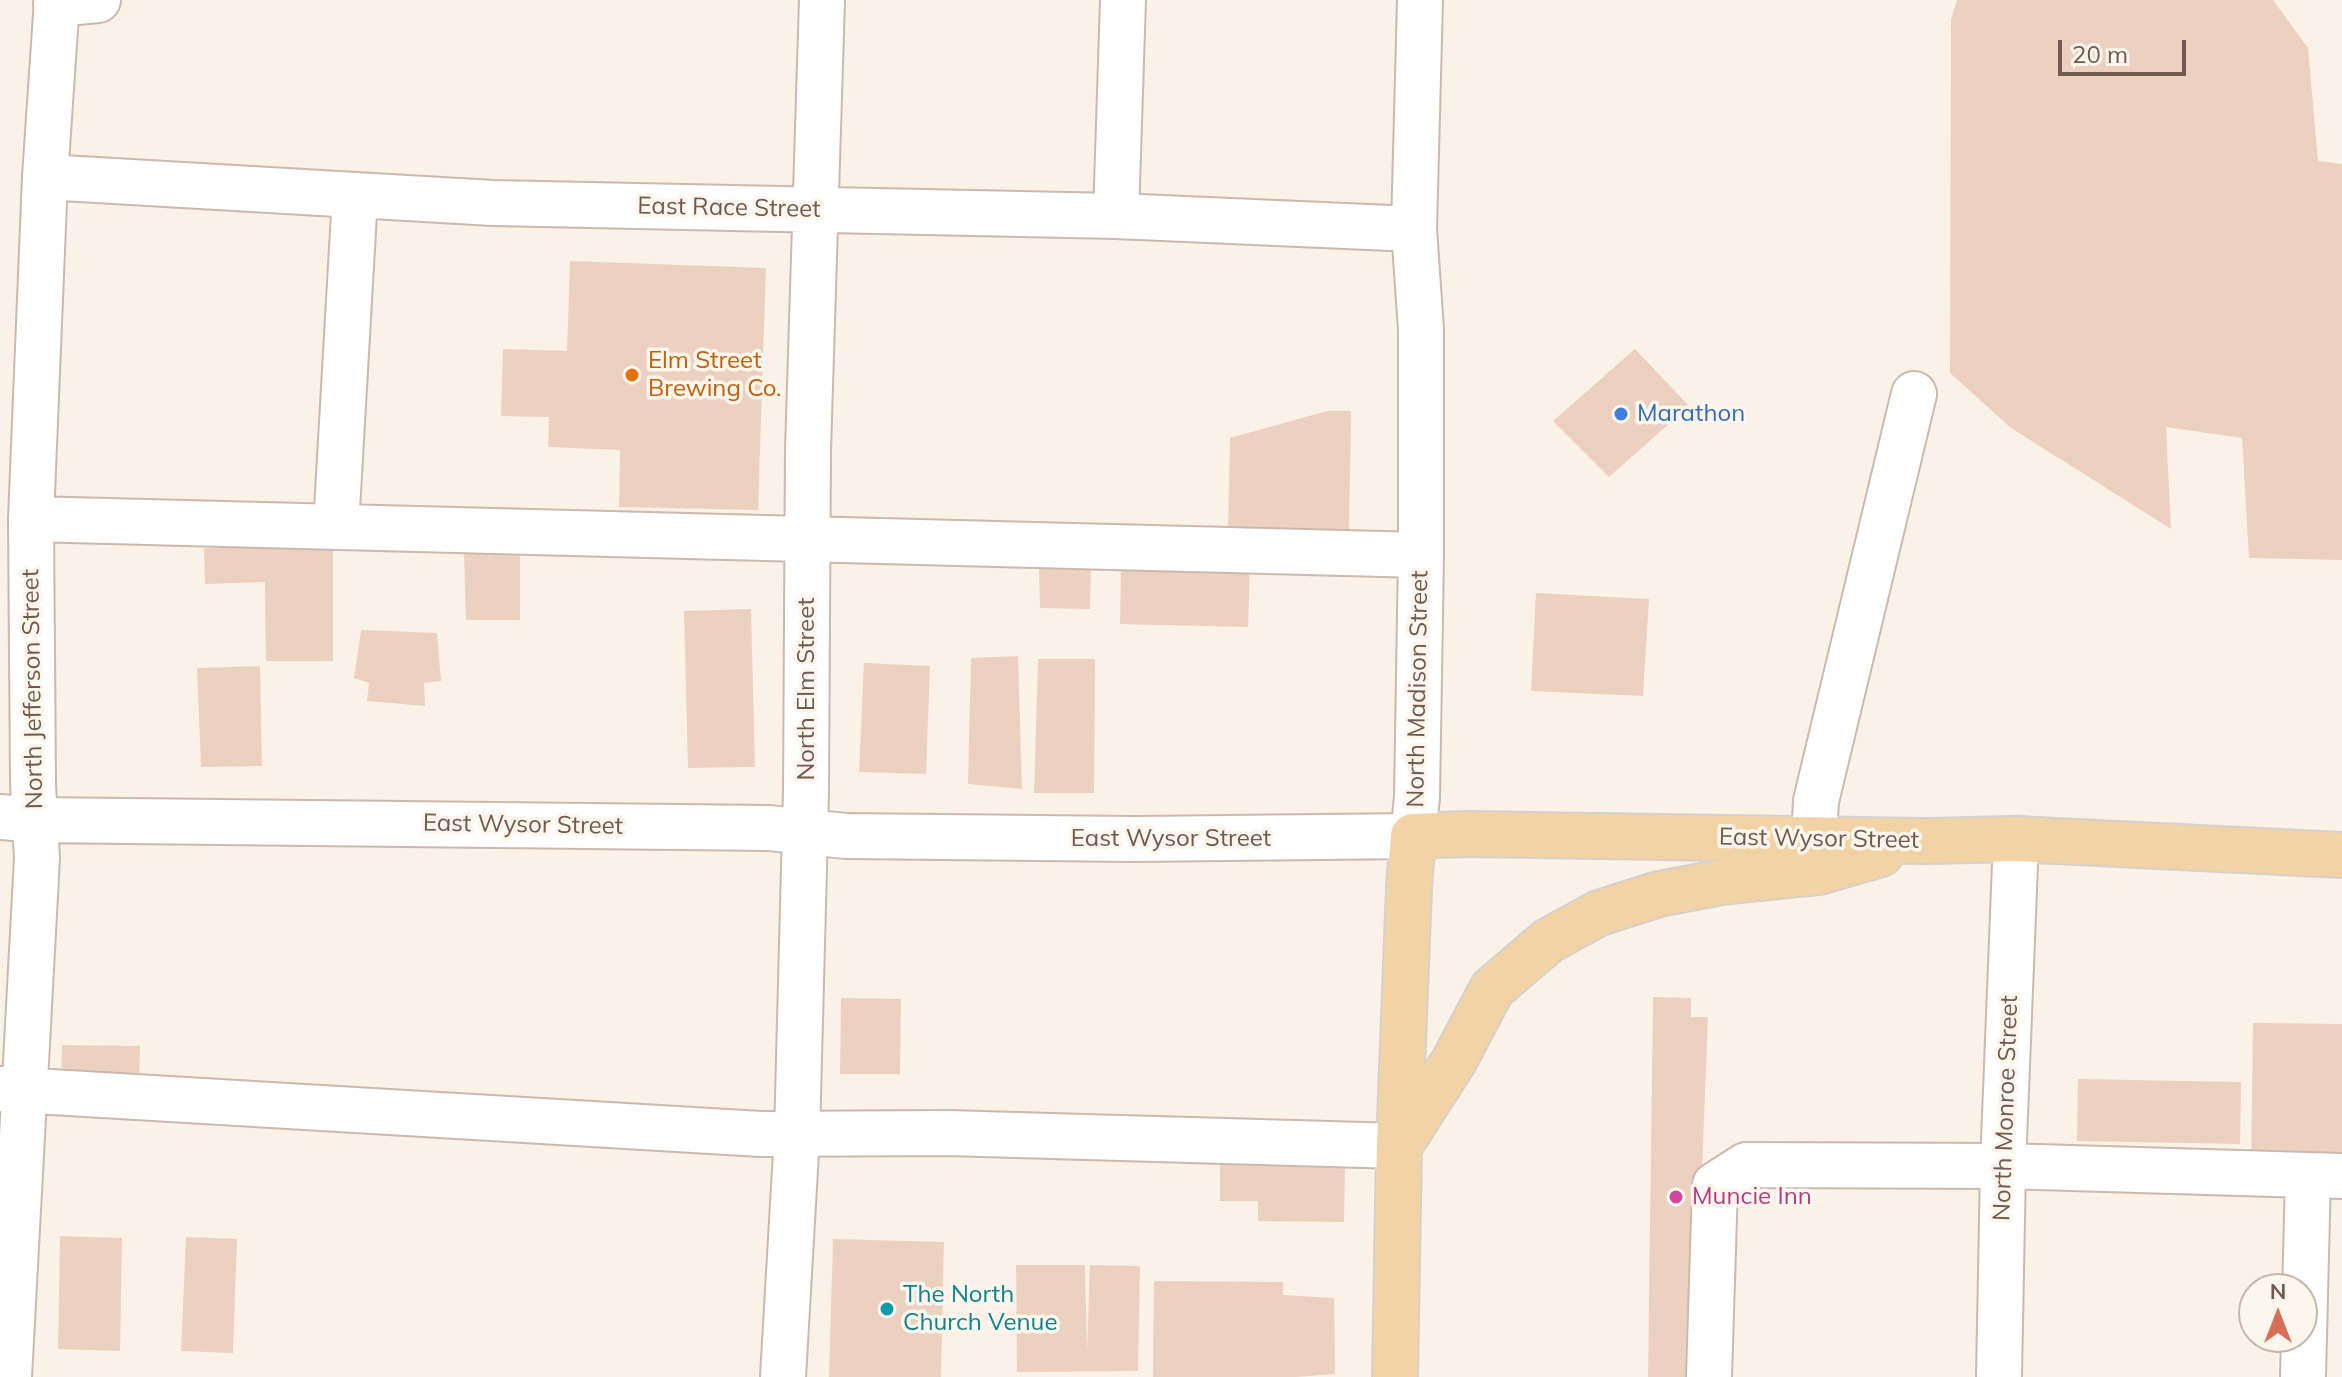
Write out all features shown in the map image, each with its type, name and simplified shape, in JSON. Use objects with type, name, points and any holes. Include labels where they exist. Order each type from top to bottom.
[{"type":"main road","name":"East Wysor Street","points":[[1413,836],[1467,834],[1926,841],[2016,839],[2342,855]]},
{"type":"main road","name":"North Madison Street","points":[[1395,1377],[1399,1146],[1413,836]]},
{"type":"main road","points":[[1399,1146],[1454,1061],[1492,989],[1548,941],[1599,913],[1659,894],[1722,882],[1819,872],[1926,841]]},
{"type":"street","name":"North Elm Street","points":[[783,1377],[797,1135],[822,0]]},
{"type":"street","points":[[1116,216],[1123,0]]},
{"type":"street","name":"North Madison Street","points":[[1413,836],[1417,797],[1421,555],[1421,330],[1414,229],[1420,0]]},
{"type":"street","name":"North Jefferson Street","points":[[9,1377],[12,1089],[37,858],[18,818],[33,784],[31,519],[45,177],[70,1]]},
{"type":"street","name":"East Race Street","points":[[45,177],[493,203],[1116,216],[1414,229]]},
{"type":"street","points":[[336,527],[355,196]]},
{"type":"street","points":[[1814,839],[1816,801],[1914,394]]},
{"type":"street","points":[[31,519],[1421,555]]},
{"type":"street","name":"East Wysor Street","points":[[18,818],[769,828],[846,836],[1119,839],[1413,836]]},
{"type":"street","name":"North Monroe Street","points":[[1999,1377],[2003,1166],[2016,839]]},
{"type":"street","points":[[12,1089],[797,1135],[947,1133],[1399,1146]]},
{"type":"street","points":[[1709,1377],[1715,1185],[1746,1165],[2003,1166],[2325,1176],[2303,1377]]},
{"type":"building","points":[[1957,0],[2273,0],[2308,48],[2318,161],[2342,164],[2342,560],[2249,558],[2242,438],[2166,427],[2171,529],[2011,428],[1950,373],[1951,20]]},
{"type":"building","name":"Elm Street Brewing Co.","points":[[570,261],[766,268],[758,510],[619,507],[620,450],[548,447],[549,417],[501,416],[503,349],[567,351]]},
{"type":"building","name":"Marathon","points":[[1635,349],[1689,406],[1609,477],[1553,421]]},
{"type":"building","points":[[1327,411],[1351,411],[1349,532],[1228,530],[1230,438]]},
{"type":"building","points":[[333,547],[333,661],[266,661],[265,582],[205,584],[204,548]]},
{"type":"building","points":[[464,554],[520,554],[520,620],[466,620]]},
{"type":"building","points":[[1121,560],[1250,562],[1248,627],[1120,624]]},
{"type":"building","points":[[1039,567],[1091,567],[1090,609],[1040,608]]},
{"type":"building","points":[[1536,593],[1649,599],[1643,696],[1531,691]]},
{"type":"building","points":[[751,609],[755,767],[688,768],[684,611]]},
{"type":"building","points":[[361,630],[437,633],[441,681],[424,683],[425,706],[367,701],[369,683],[354,678]]},
{"type":"building","points":[[1018,656],[1022,789],[968,784],[971,658]]},
{"type":"building","points":[[1038,659],[1095,659],[1094,793],[1034,793]]},
{"type":"building","points":[[864,663],[930,666],[926,774],[859,772]]},
{"type":"building","points":[[260,666],[262,766],[201,767],[197,668]]},
{"type":"building","name":"Muncie Inn","points":[[1653,997],[1691,998],[1691,1017],[1708,1017],[1694,1377],[1648,1377]]},
{"type":"building","points":[[841,998],[901,999],[900,1074],[840,1074]]},
{"type":"building","points":[[2253,1023],[2342,1024],[2342,1165],[2251,1163]]},
{"type":"building","points":[[62,1045],[140,1046],[139,1091],[61,1090]]},
{"type":"building","points":[[2078,1079],[2241,1082],[2240,1144],[2077,1141]]},
{"type":"building","points":[[1220,1154],[1345,1156],[1344,1222],[1258,1221],[1258,1201],[1220,1201]]},
{"type":"building","points":[[60,1236],[122,1238],[120,1351],[58,1349]]},
{"type":"building","points":[[186,1237],[237,1239],[233,1353],[181,1351]]},
{"type":"building","name":"The North Church Venue","points":[[833,1239],[944,1242],[941,1377],[829,1377]]},
{"type":"building","points":[[1016,1265],[1085,1265],[1087,1352],[1090,1265],[1140,1266],[1138,1371],[1017,1372]]},
{"type":"building","points":[[1154,1281],[1283,1282],[1283,1295],[1334,1298],[1335,1374],[1153,1377]]},
{"type":"place","name":"Elm Street Brewing Co.","points":[[632,375]]},
{"type":"place","name":"Marathon","points":[[1621,414]]},
{"type":"place","name":"Muncie Inn","points":[[1676,1197]]},
{"type":"place","name":"The North Church Venue","points":[[887,1309]]}]
